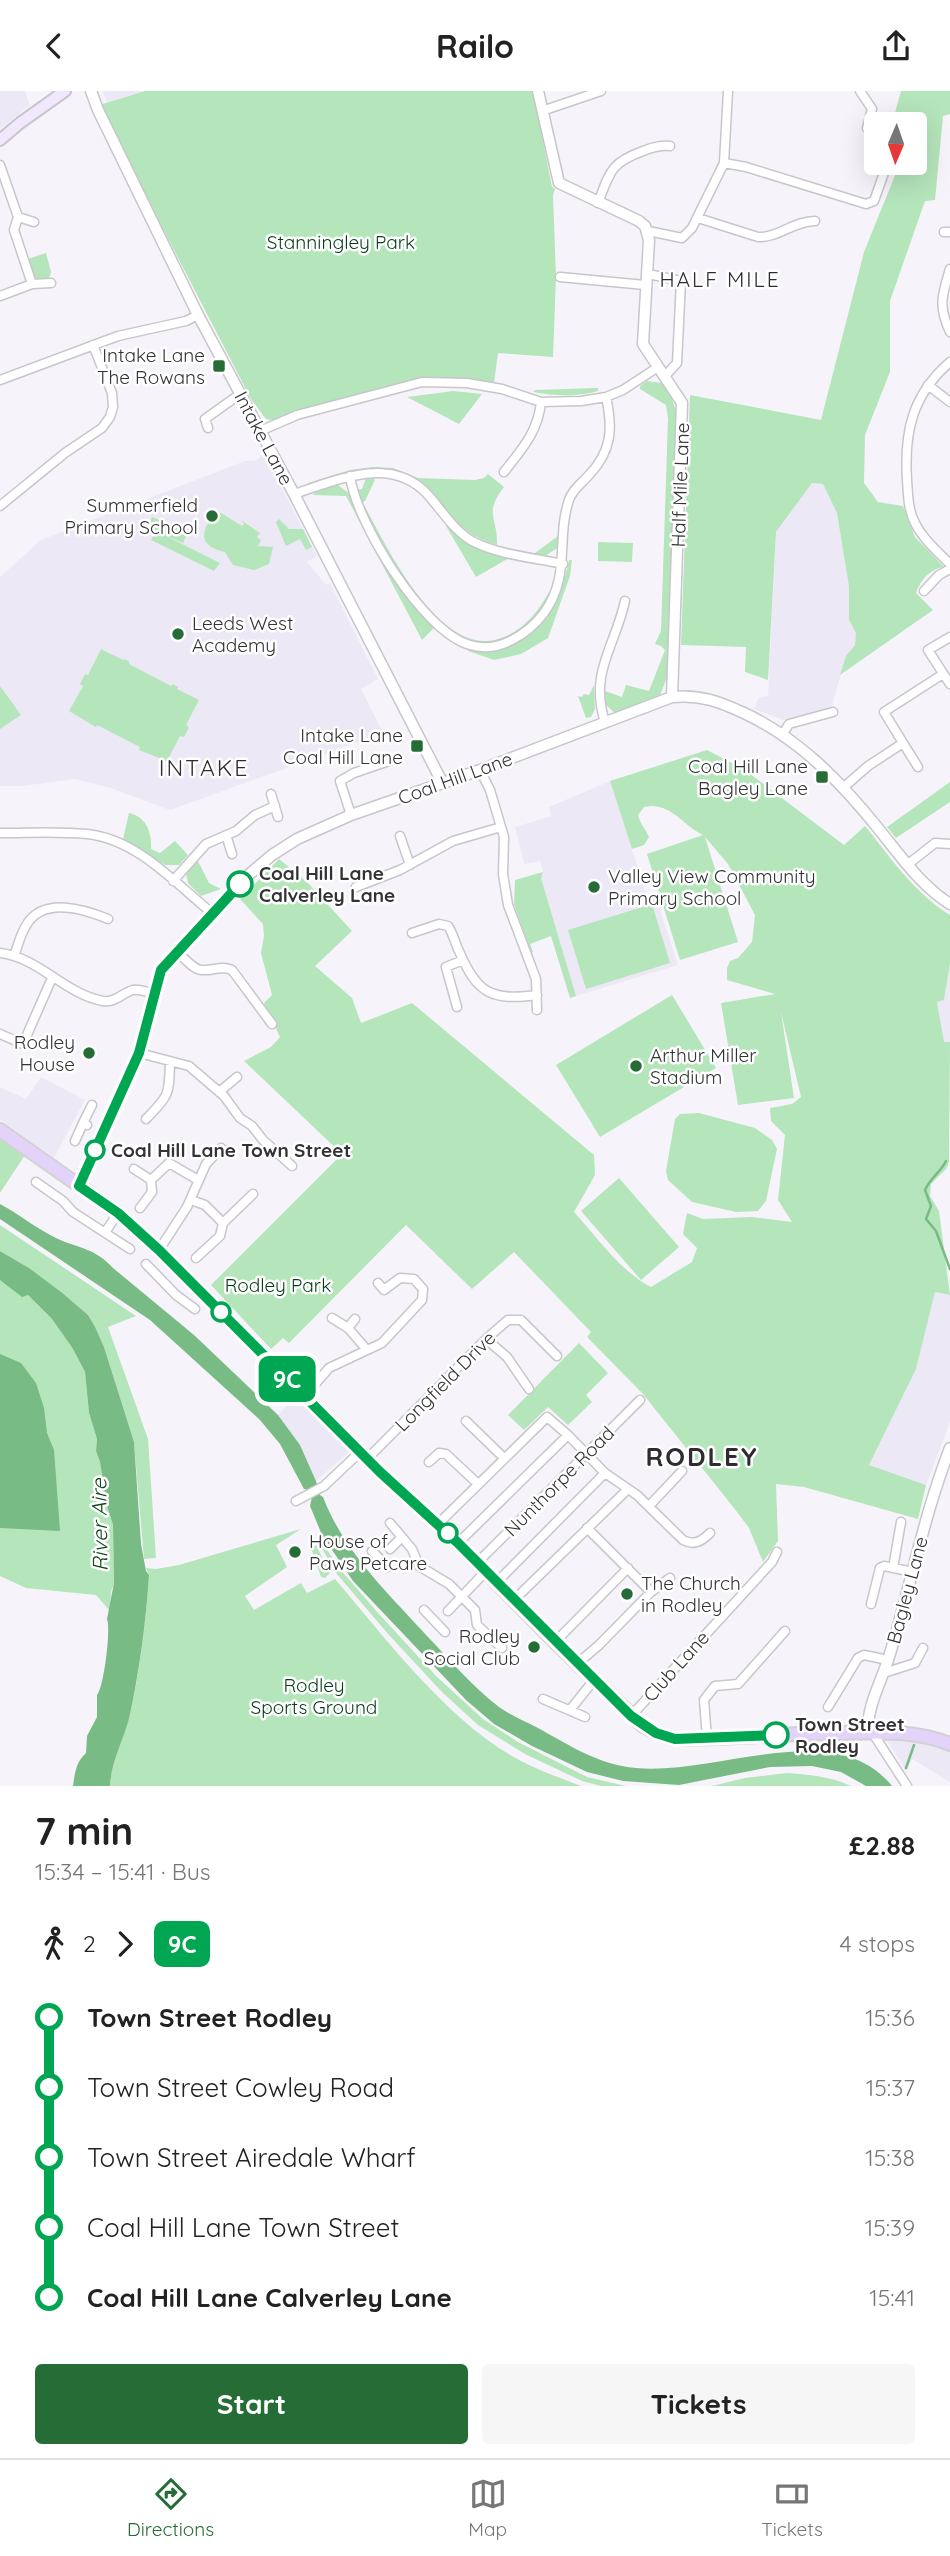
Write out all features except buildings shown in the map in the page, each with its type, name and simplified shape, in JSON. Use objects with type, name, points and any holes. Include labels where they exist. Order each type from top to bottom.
[{"type":"main road","points":[[0,140],[19,123],[65,91]]},
{"type":"main road","points":[[0,1130],[118,1213],[159,1250],[407,1499],[458,1543],[631,1716],[656,1733],[675,1739],[799,1733],[908,1733],[928,1736],[950,1744]]},
{"type":"street","name":"Intake Lane","points":[[91,91],[198,315],[294,494],[442,782]]},
{"type":"street","points":[[538,91],[559,183],[639,221],[648,231],[681,238],[698,218],[724,163],[728,91]]},
{"type":"street","points":[[542,111],[601,91]]},
{"type":"street","points":[[860,91],[872,109],[871,112]]},
{"type":"street","points":[[598,203],[609,175],[624,158],[659,145],[670,146]]},
{"type":"street","points":[[724,163],[746,167],[866,204],[874,201],[883,175]]},
{"type":"street","points":[[0,165],[18,217],[14,230],[33,284]]},
{"type":"street","points":[[18,217],[34,222]]},
{"type":"street","points":[[698,218],[758,237],[766,237],[804,222],[814,221]]},
{"type":"street","name":"Half Mile Lane","points":[[648,231],[643,344],[682,403],[672,697]]},
{"type":"street","points":[[950,269],[944,286],[941,314],[950,332]]},
{"type":"street","points":[[653,275],[681,281],[677,363],[665,376]]},
{"type":"street","points":[[560,277],[645,285]]},
{"type":"street","points":[[0,296],[33,284],[51,283]]},
{"type":"street","points":[[0,380],[138,330],[186,321],[198,315]]},
{"type":"street","points":[[0,506],[54,462],[102,428],[110,417],[113,407],[112,393],[93,345]]},
{"type":"street","points":[[924,591],[950,566],[915,523],[909,505],[905,453],[914,411],[928,385],[950,362]]},
{"type":"street","points":[[260,431],[297,415],[422,382],[467,383],[541,402],[581,401],[606,397],[622,390],[658,367]]},
{"type":"street","points":[[928,385],[950,402]]},
{"type":"street","points":[[208,428],[205,419],[240,394]]},
{"type":"street","points":[[350,476],[352,490],[366,524],[400,580],[434,621],[457,640],[470,646],[493,647],[511,640],[531,627],[545,612],[556,591],[563,564],[569,497],[605,457],[610,443],[611,427],[606,397]]},
{"type":"street","points":[[504,473],[530,438],[539,419],[541,402]]},
{"type":"street","points":[[294,494],[350,476],[372,472],[400,476],[419,486],[457,529],[475,543],[563,564]]},
{"type":"street","points":[[605,722],[600,705],[599,684],[625,601]]},
{"type":"street","points":[[950,637],[928,650],[950,684]]},
{"type":"street","points":[[918,767],[884,712],[943,674]]},
{"type":"street","name":"Coal Hill Lane","points":[[79,1186],[92,1127],[139,1053],[161,970],[245,878],[272,855],[297,839],[351,815],[480,770],[672,697],[691,695],[710,698],[767,724],[793,741],[844,787],[907,865],[932,891],[950,904]]},
{"type":"street","points":[[783,734],[789,724],[833,712]]},
{"type":"street","points":[[844,787],[868,766],[903,743]]},
{"type":"street","points":[[351,815],[340,781],[354,773],[392,760]]},
{"type":"street","points":[[480,770],[490,790],[504,837],[503,874],[508,905],[536,979],[537,1010]]},
{"type":"street","points":[[271,794],[278,817]]},
{"type":"street","points":[[173,881],[206,844],[275,806]]},
{"type":"street","points":[[356,887],[410,865],[453,841],[501,827]]},
{"type":"street","points":[[0,833],[88,834],[108,839],[139,853],[213,914]]},
{"type":"street","points":[[226,835],[232,854]]},
{"type":"street","points":[[400,836],[410,865]]},
{"type":"street","points":[[907,865],[935,843],[950,843]]},
{"type":"street","points":[[15,954],[26,925],[40,911],[51,908],[88,911],[108,919]]},
{"type":"street","points":[[412,933],[439,924],[448,926],[469,976],[477,983],[498,996],[513,998],[537,995]]},
{"type":"street","points":[[177,952],[202,970],[224,967],[232,970],[272,1024]]},
{"type":"street","points":[[0,953],[15,954],[52,978],[102,1001],[113,1001],[131,991],[154,994]]},
{"type":"street","points":[[457,1007],[446,967],[463,960]]},
{"type":"street","points":[[0,1034],[23,1044],[52,978]]},
{"type":"street","points":[[139,1053],[189,1066],[219,1092],[240,1118],[252,1126],[263,1140],[292,1166]]},
{"type":"street","points":[[146,1118],[166,1100],[170,1062]]},
{"type":"street","points":[[219,1092],[237,1077]]},
{"type":"street","points":[[75,1141],[92,1127],[92,1105]]},
{"type":"street","points":[[159,1250],[191,1200],[206,1164],[221,1148]]},
{"type":"street","points":[[151,1180],[169,1163],[198,1180]]},
{"type":"street","points":[[134,1169],[151,1180]]},
{"type":"street","points":[[140,1208],[152,1192],[151,1180]]},
{"type":"street","points":[[36,1182],[74,1212],[130,1249]]},
{"type":"street","points":[[196,1258],[220,1236],[223,1223],[253,1194]]},
{"type":"street","points":[[191,1200],[205,1205],[223,1223]]},
{"type":"street","points":[[106,1231],[118,1213]]},
{"type":"street","points":[[146,1264],[176,1295],[195,1309]]},
{"type":"street","points":[[305,1396],[329,1368],[382,1343],[422,1300],[423,1289],[414,1279],[400,1278],[384,1290],[377,1283]]},
{"type":"street","points":[[176,1295],[188,1280]]},
{"type":"street","points":[[332,1318],[348,1328],[367,1350]]},
{"type":"street","points":[[348,1328],[355,1319]]},
{"type":"street","name":"Longfield Drive","points":[[296,1500],[324,1486],[363,1455],[508,1320],[522,1320],[551,1354]]},
{"type":"street","points":[[486,1339],[507,1357],[527,1386],[517,1389]]},
{"type":"street","name":"Nunthorpe Road","points":[[448,1611],[482,1567],[586,1454],[640,1400]]},
{"type":"street","points":[[438,1524],[547,1417],[605,1473],[649,1506],[688,1543],[698,1542],[710,1533]]},
{"type":"street","points":[[466,1421],[504,1458]]},
{"type":"street","points":[[458,1543],[568,1435]]},
{"type":"street","name":"Bagley Lane","points":[[870,1732],[869,1711],[888,1660],[934,1489],[950,1448]]},
{"type":"street","points":[[429,1462],[439,1453],[446,1454],[478,1484]]},
{"type":"street","points":[[649,1506],[682,1471]]},
{"type":"street","points":[[496,1582],[605,1473]]},
{"type":"street","points":[[514,1600],[628,1489]]},
{"type":"street","points":[[893,1568],[901,1522]]},
{"type":"street","points":[[390,1523],[412,1549],[419,1566],[449,1584],[475,1609],[477,1625],[502,1647]]},
{"type":"street","points":[[587,1528],[651,1592]]},
{"type":"street","points":[[385,1554],[402,1537]]},
{"type":"street","points":[[372,1551],[385,1554]]},
{"type":"street","name":"Club Lane","points":[[631,1716],[772,1562],[777,1552]]},
{"type":"street","points":[[385,1554],[388,1567]]},
{"type":"street","points":[[555,1642],[628,1568]]},
{"type":"street","points":[[871,1604],[880,1568],[913,1572]]},
{"type":"street","points":[[578,1663],[651,1592],[670,1578]]},
{"type":"street","points":[[424,1610],[438,1620],[445,1632]]},
{"type":"street","points":[[706,1739],[704,1700],[715,1686],[738,1683],[785,1631]]},
{"type":"street","points":[[884,1673],[915,1663],[923,1648]]},
{"type":"street","points":[[828,1707],[858,1658],[864,1655],[888,1660]]},
{"type":"street","points":[[570,1710],[594,1679]]},
{"type":"street","points":[[543,1699],[585,1717]]},
{"type":"street","points":[[870,1732],[907,1786]]},
{"type":"shaded area","points":[[0,91],[25,91],[30,105],[0,129]]},
{"type":"shaded area","points":[[102,91],[145,91],[107,102]]},
{"type":"shaded area","name":"Leeds West Academy","points":[[264,453],[317,556],[307,562],[326,585],[330,583],[378,679],[361,689],[383,733],[170,810],[111,788],[75,779],[0,786],[0,577],[41,540],[245,461],[255,461]]},
{"type":"shaded area","points":[[812,483],[823,484],[837,513],[849,587],[849,620],[856,633],[855,645],[846,656],[831,709],[783,720],[754,709],[759,697],[768,696],[776,532]]},
{"type":"shaded area","name":"Valley View Community Primary School","points":[[610,781],[647,896],[656,898],[678,965],[576,996],[541,878],[543,872],[540,861],[524,864],[515,827],[551,816],[549,807]]},
{"type":"shaded area","points":[[950,963],[950,1042],[944,1043],[937,1002],[944,1000]]},
{"type":"shaded area","points":[[41,1077],[85,1100],[54,1158],[0,1120],[0,1087],[26,1099]]},
{"type":"shaded area","points":[[0,1204],[49,1234],[100,1256],[194,1335],[278,1415],[300,1445],[320,1495],[355,1554],[382,1588],[453,1663],[503,1710],[589,1755],[622,1766],[655,1769],[802,1751],[836,1754],[867,1764],[892,1786],[866,1786],[841,1772],[812,1766],[770,1767],[679,1785],[623,1781],[587,1772],[532,1746],[494,1724],[466,1700],[353,1581],[322,1535],[310,1506],[312,1497],[309,1490],[304,1489],[280,1444],[260,1420],[150,1320],[0,1219]]},
{"type":"shaded area","name":"River Aire","points":[[0,1251],[29,1268],[88,1315],[104,1347],[134,1442],[141,1544],[149,1575],[134,1697],[110,1786],[73,1786],[78,1764],[86,1753],[87,1736],[97,1717],[97,1695],[104,1670],[107,1619],[114,1583],[113,1525],[96,1451],[97,1439],[89,1413],[85,1372],[52,1319],[28,1295],[22,1297],[0,1280]]},
{"type":"shaded area","points":[[935,1292],[950,1295],[950,1422],[926,1485],[869,1465],[916,1369]]},
{"type":"shaded area","points":[[0,1354],[21,1363],[36,1383],[44,1408],[47,1433],[54,1450],[60,1531],[0,1528]]},
{"type":"shaded area","points":[[299,1393],[352,1449],[316,1481],[300,1445],[278,1415]]},
{"type":"shaded area","points":[[886,1739],[924,1742],[950,1752],[950,1782],[912,1759],[906,1771]]},
{"type":"green space","name":"Stanningley Park","points":[[145,91],[533,91],[552,187],[555,189],[553,357],[498,353],[494,383],[445,378],[417,380],[272,420],[266,419],[251,399],[99,105]]},
{"type":"green space","points":[[901,91],[950,91],[950,114],[943,116],[935,200],[925,201],[890,301],[890,372],[865,435],[864,483],[878,502],[903,506],[915,537],[944,567],[927,575],[916,593],[933,610],[840,675],[846,656],[855,645],[856,633],[849,620],[849,587],[837,513],[823,484],[812,483],[776,532],[768,680],[745,672],[746,647],[681,645],[690,395],[821,420],[864,252],[895,175],[928,175],[928,112],[895,112]]},
{"type":"green space","points":[[46,253],[51,272],[49,278],[42,281],[34,277],[28,259]]},
{"type":"green space","points":[[647,381],[662,383],[670,393],[677,414],[668,675],[660,695],[615,713],[606,705],[605,691],[622,697],[626,685],[649,691],[665,650],[655,644],[661,631],[668,419],[666,405],[640,389]]},
{"type":"green space","points":[[598,388],[598,391],[574,395],[533,392],[535,390]]},
{"type":"green space","points":[[453,391],[482,394],[459,424],[407,397]]},
{"type":"green space","points":[[393,468],[418,478],[475,480],[488,474],[504,487],[493,510],[497,545],[466,530],[425,489],[410,478],[395,472],[364,470],[309,486],[308,483],[350,470]]},
{"type":"green space","points":[[366,478],[375,480],[365,501],[361,503],[357,490],[362,489]]},
{"type":"green space","points":[[338,485],[351,495],[358,513],[435,627],[422,640],[346,496],[313,495],[315,491]]},
{"type":"green space","points":[[364,505],[419,597],[456,632],[442,623],[417,598],[395,567],[362,506]]},
{"type":"green space","points":[[216,510],[242,526],[244,524],[241,520],[260,533],[257,537],[261,540],[258,546],[273,547],[269,564],[254,570],[233,565],[225,552],[215,549],[205,541],[207,524]]},
{"type":"green space","points":[[152,517],[188,532],[183,543],[162,534],[220,563],[214,571],[151,540],[156,531],[148,527]]},
{"type":"green space","points":[[279,519],[289,529],[303,529],[312,547],[306,550],[300,539],[286,546],[276,522]]},
{"type":"green space","points":[[447,525],[463,541],[509,558],[476,577]]},
{"type":"green space","points":[[558,536],[559,547],[545,556],[535,554],[535,553]]},
{"type":"green space","points":[[598,542],[633,543],[632,562],[598,561]]},
{"type":"green space","points":[[569,560],[572,560],[570,576],[548,638],[521,654],[494,660],[468,651],[488,652],[506,648],[536,627],[557,595]]},
{"type":"green space","points":[[549,592],[551,594],[524,629],[496,643],[481,641],[512,633],[535,613]]},
{"type":"green space","points":[[101,649],[129,661],[129,664],[171,686],[173,684],[177,689],[199,700],[186,725],[189,727],[184,737],[180,736],[167,761],[139,750],[140,747],[69,711],[83,686],[80,684],[85,674],[88,675]]},
{"type":"green space","points":[[594,685],[595,709],[591,717],[586,718],[578,696],[589,695]]},
{"type":"green space","points":[[0,686],[21,715],[0,729]]},
{"type":"green space","name":"Rodley Park","points":[[707,750],[745,770],[844,845],[865,826],[914,886],[950,915],[950,963],[944,1000],[937,1002],[944,1042],[950,1042],[949,1162],[947,1168],[931,1184],[930,1196],[939,1211],[950,1295],[935,1292],[916,1369],[869,1465],[926,1485],[918,1519],[804,1487],[776,1484],[778,1541],[763,1562],[749,1528],[643,1394],[587,1337],[591,1332],[514,1252],[472,1289],[406,1225],[289,1343],[283,1338],[271,1349],[211,1285],[342,1154],[244,1061],[271,1047],[280,1037],[264,1003],[272,995],[261,953],[263,924],[240,899],[279,859],[308,883],[352,931],[315,966],[352,998],[361,1023],[412,1003],[594,1155],[595,1175],[574,1212],[619,1263],[640,1280],[651,1287],[692,1262],[697,1248],[683,1234],[687,1213],[703,1219],[751,1217],[792,1222],[778,1200],[785,1135],[771,1121],[770,1108],[792,1104],[801,1097],[781,1012],[794,1098],[738,1105],[721,1003],[775,994],[727,980],[730,961],[738,958],[752,942],[755,915],[728,864],[705,837],[738,942],[680,960],[647,854],[703,835],[669,811],[653,806],[644,807],[638,815],[649,837],[644,845],[632,849],[610,781]]},
{"type":"green space","points":[[950,782],[950,802],[896,838],[887,827]]},
{"type":"green space","points":[[129,813],[144,822],[151,837],[151,849],[160,853],[175,841],[188,855],[179,865],[165,865],[123,839]]},
{"type":"green space","points":[[198,861],[209,883],[221,889],[201,896],[188,883],[186,873],[194,862]]},
{"type":"green space","points":[[543,872],[541,878],[576,996],[570,998],[551,936],[530,944],[531,953],[514,904],[515,880]]},
{"type":"green space","points":[[652,904],[670,963],[586,989],[568,930]]},
{"type":"green space","name":"Arthur Miller Stadium","points":[[672,995],[716,1068],[600,1137],[556,1065]]},
{"type":"green space","points":[[699,1113],[755,1128],[772,1140],[777,1149],[766,1201],[758,1211],[736,1212],[692,1202],[668,1180],[666,1171],[675,1119],[680,1114]]},
{"type":"green space","points":[[0,1139],[25,1155],[0,1193]]},
{"type":"green space","points":[[619,1178],[679,1247],[641,1280],[581,1211]]},
{"type":"green space","points":[[0,1225],[136,1316],[108,1327],[148,1439],[156,1558],[144,1559],[134,1442],[104,1347],[88,1315],[29,1268],[0,1251]]},
{"type":"green space","points":[[0,1280],[27,1294],[52,1319],[85,1372],[89,1413],[97,1439],[96,1451],[113,1525],[114,1583],[110,1611],[96,1595],[26,1588],[0,1576]]},
{"type":"green space","points":[[579,1343],[608,1373],[586,1395],[592,1402],[568,1425],[548,1407],[524,1430],[508,1415]]},
{"type":"green space","name":"Rodley Sports Ground","points":[[301,1529],[276,1545],[287,1567],[245,1596],[254,1610],[301,1583],[307,1593],[335,1579],[398,1654],[469,1726],[521,1761],[581,1786],[110,1786],[133,1701],[139,1665],[149,1575],[146,1568],[179,1565]]},
{"type":"green space","points":[[322,1542],[339,1568],[379,1614],[437,1677],[483,1719],[518,1742],[587,1777],[626,1786],[601,1786],[582,1781],[525,1754],[478,1725],[442,1692],[336,1573],[319,1543]]},
{"type":"green space","points":[[316,1545],[330,1573],[325,1578],[321,1577],[311,1548]]},
{"type":"green space","points":[[787,1773],[828,1778],[851,1786],[712,1786],[745,1778]]},
{"type":"waterway","points":[[946,1161],[925,1190],[931,1206],[926,1219],[936,1231],[950,1269]]},
{"type":"waterway","points":[[906,1768],[914,1745]]},
{"type":"bus line","name":"9C","points":[[240,884],[161,970],[139,1053],[79,1186],[118,1213],[159,1250],[407,1499],[458,1543],[555,1642],[642,1725],[675,1739],[776,1735]]},
{"type":"place","name":"Intake Lane The Rowans","points":[[219,366]]},
{"type":"place","name":"Summerfield Primary School","points":[[212,516]]},
{"type":"place","name":"Leeds West Academy","points":[[178,634]]},
{"type":"place","name":"Intake Lane Coal Hill Lane","points":[[417,746]]},
{"type":"place","name":"Coal Hill Lane Bagley Lane","points":[[822,777]]},
{"type":"place","name":"Coal Hill Lane Calverley Lane","points":[[240,884]]},
{"type":"place","name":"Valley View Community Primary School","points":[[594,887]]},
{"type":"place","name":"Rodley House","points":[[89,1053]]},
{"type":"place","name":"Arthur Miller Stadium","points":[[636,1066]]},
{"type":"place","name":"Coal Hill Lane Town Street","points":[[95,1150]]},
{"type":"place","name":"House of Paws Petcare","points":[[295,1552]]},
{"type":"place","name":"The Church in Rodley","points":[[627,1594]]},
{"type":"place","name":"Rodley Social Club","points":[[534,1647]]},
{"type":"place","name":"Town Street Rodley","points":[[776,1735]]},
{"type":"district","name":"HALF MILE","points":[[720,280]]},
{"type":"district","name":"INTAKE","points":[[204,768]]},
{"type":"district","name":"RODLEY","points":[[702,1457]]}]
